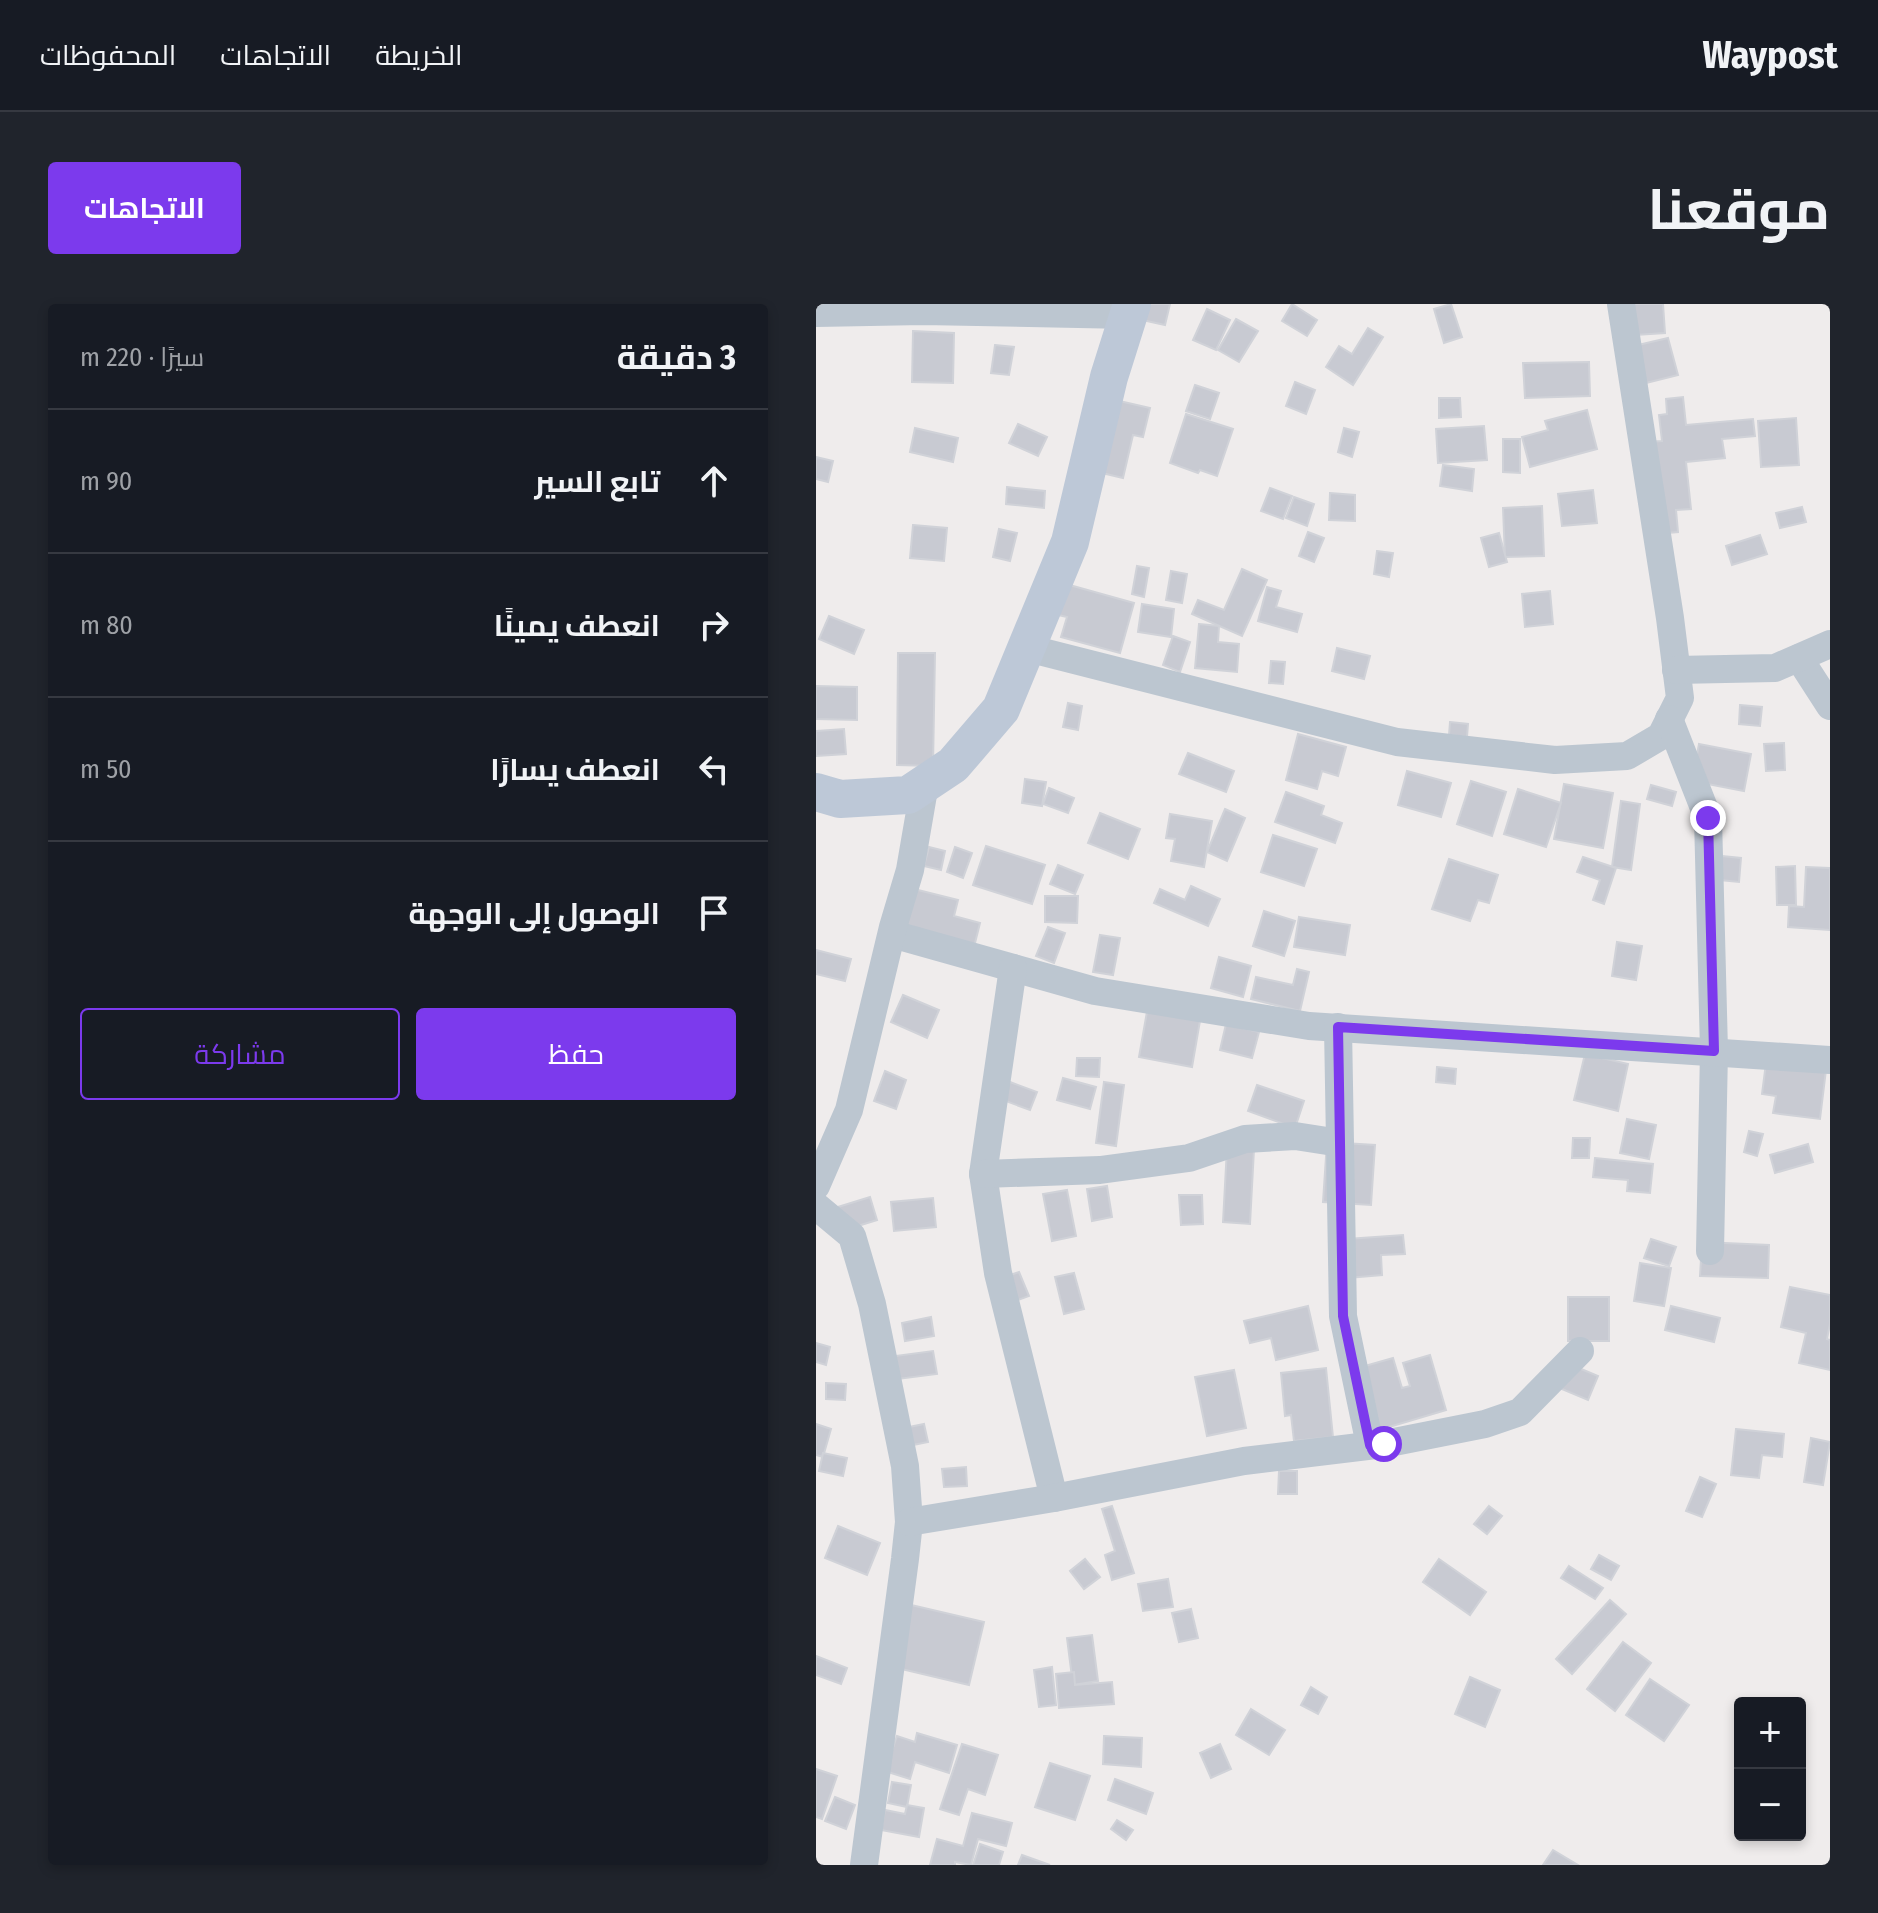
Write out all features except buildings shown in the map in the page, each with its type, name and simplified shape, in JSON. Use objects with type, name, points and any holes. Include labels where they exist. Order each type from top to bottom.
[{"type":"street","points":[[1027,648],[1397,742],[1555,760],[1627,756],[1661,736],[1680,698],[1621,304]]},
{"type":"street","points":[[816,313],[936,308],[1130,309],[1109,377],[1070,542],[1001,709],[953,765],[908,795],[840,799],[816,792]]},
{"type":"street","points":[[1676,670],[1775,668],[1830,644]]},
{"type":"street","points":[[1799,658],[1830,706]]},
{"type":"street","points":[[1669,719],[1708,818],[1714,1051],[1710,1251]]},
{"type":"street","points":[[816,1186],[849,1110],[910,870],[925,783]]},
{"type":"street","points":[[892,934],[1095,991],[1309,1026],[1830,1060]]},
{"type":"street","points":[[1013,968],[983,1174],[998,1273],[1054,1498]]},
{"type":"street","points":[[1338,1027],[1343,1316],[1370,1445]]},
{"type":"street","points":[[983,1174],[1100,1170],[1189,1158],[1245,1139],[1295,1136],[1340,1143]]},
{"type":"street","points":[[816,1206],[852,1236],[872,1304],[905,1466],[909,1522],[864,1865]]},
{"type":"street","points":[[909,1522],[1244,1461],[1370,1445],[1485,1424],[1520,1412],[1580,1351]]},
{"type":"route","points":[[1384,1444],[1370,1445],[1343,1316],[1338,1027],[1714,1051],[1708,818]]}]
